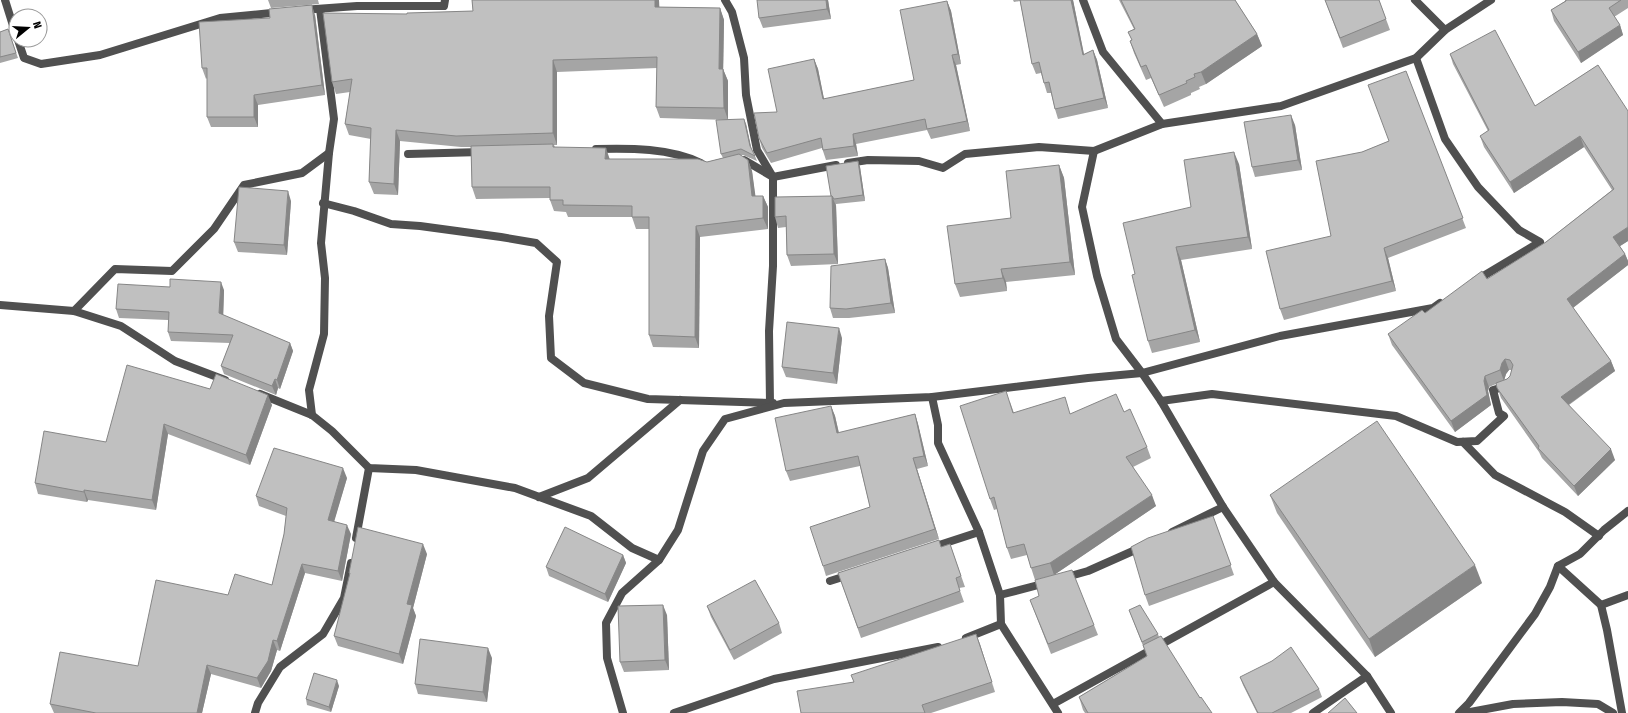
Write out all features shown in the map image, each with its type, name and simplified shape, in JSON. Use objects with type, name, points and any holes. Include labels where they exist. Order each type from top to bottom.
[{"type":"street","points":[[5,0],[8,10]]},
{"type":"street","points":[[21,48],[24,58],[41,64],[100,55],[220,18],[357,6],[444,6],[445,0]]},
{"type":"street","points":[[725,0],[732,12],[744,58],[746,95],[757,150],[773,177],[773,266],[769,331],[770,403]]},
{"type":"street","points":[[1083,0],[1103,52],[1162,124]]},
{"type":"street","points":[[1415,0],[1445,30]]},
{"type":"street","points":[[731,163],[744,160],[773,177],[822,166],[868,160],[919,161],[943,168],[965,154],[1039,147],[1094,151],[1162,124],[1281,106],[1416,58],[1445,30],[1490,0]]},
{"type":"street","points":[[312,415],[309,390],[324,334],[325,278],[321,243],[323,203],[334,119],[320,9]]},
{"type":"street","points":[[1416,58],[1445,139],[1478,187],[1519,230],[1540,242],[1470,284]]},
{"type":"street","points":[[587,149],[634,148],[688,157],[710,168]]},
{"type":"street","points":[[1094,151],[1082,207],[1097,276],[1116,338],[1161,401],[1223,507],[1274,582],[1367,676],[1392,713]]},
{"type":"street","points":[[408,154],[486,152]]},
{"type":"street","points":[[74,311],[115,269],[172,271],[214,229],[244,185],[302,173],[329,153]]},
{"type":"street","points":[[323,203],[354,211],[391,224],[420,226],[536,243],[557,262],[549,316],[551,358],[584,383],[648,400],[784,403],[932,397],[1142,373],[1280,336],[1433,308],[1445,300]]},
{"type":"street","points":[[0,305],[74,311],[121,326],[174,361],[232,384]]},
{"type":"street","points":[[1161,401],[1212,394],[1396,416],[1457,442],[1477,442],[1504,416],[1499,413],[1493,390],[1509,385],[1510,380]]},
{"type":"street","points":[[254,392],[312,415],[332,430],[369,468],[416,470],[515,488],[591,516],[632,548],[659,560]]},
{"type":"street","points":[[932,397],[938,425],[938,443],[979,532],[1000,595],[1001,624],[1058,713]]},
{"type":"street","points":[[540,497],[588,478],[680,400]]},
{"type":"street","points":[[623,713],[607,658],[606,623],[622,593],[659,560],[678,530],[703,451],[725,419],[784,403]]},
{"type":"street","points":[[1463,442],[1495,475],[1565,512],[1599,536]]},
{"type":"street","points":[[255,713],[258,703],[280,667],[322,634],[344,598],[369,468]]},
{"type":"street","points":[[1164,536],[1223,507]]},
{"type":"street","points":[[1459,713],[1469,703],[1535,614],[1558,566],[1580,554],[1628,511]]},
{"type":"street","points":[[919,552],[979,532]]},
{"type":"street","points":[[1000,595],[1088,571],[1123,557],[1151,543]]},
{"type":"street","points":[[1558,566],[1601,605],[1622,713]]},
{"type":"street","points":[[830,581],[859,571]]},
{"type":"street","points":[[1053,704],[1274,582]]},
{"type":"street","points":[[1601,605],[1628,595]]},
{"type":"street","points":[[958,641],[1001,624]]},
{"type":"street","points":[[674,713],[774,679],[944,646]]},
{"type":"street","points":[[1313,713],[1367,676]]},
{"type":"street","points":[[1465,713],[1513,704],[1562,702],[1598,704],[1613,713]]},
{"type":"building","points":[[472,0],[655,0],[655,7],[720,8],[719,69],[723,69],[724,108],[656,107],[657,57],[553,60],[553,133],[456,136],[396,130],[394,184],[369,182],[371,128],[345,124],[352,79],[332,82],[323,13],[407,14],[473,11]]},
{"type":"building","points":[[757,0],[826,0],[827,9],[759,18]]},
{"type":"building","points":[[1020,0],[1071,0],[1083,55],[1093,50],[1104,98],[1055,109],[1049,82],[1044,83],[1039,62],[1032,64]]},
{"type":"building","points":[[1121,0],[1235,0],[1257,34],[1201,72],[1194,74],[1195,77],[1186,81],[1187,83],[1159,95],[1146,65],[1141,67],[1130,41],[1132,40],[1128,32],[1135,29]]},
{"type":"building","points":[[1325,0],[1379,0],[1386,19],[1340,38]]},
{"type":"building","points":[[1566,0],[1621,0],[1609,8],[1620,25],[1578,52],[1551,10]]},
{"type":"building","points":[[947,1],[958,54],[952,55],[967,121],[927,129],[925,119],[853,134],[854,146],[823,150],[821,138],[767,153],[759,138],[754,113],[777,112],[768,69],[814,59],[823,99],[914,80],[900,10]]},
{"type":"building","points":[[312,5],[322,85],[254,95],[254,117],[207,117],[207,68],[202,68],[199,22],[270,18],[269,9]]},
{"type":"building","points":[[8,29],[8,48],[14,48],[16,53],[0,57],[0,32]]},
{"type":"building","points":[[1495,30],[1535,106],[1598,65],[1628,111],[1628,227],[1613,237],[1625,254],[1567,299],[1611,361],[1561,397],[1611,449],[1574,486],[1538,448],[1539,446],[1497,388],[1496,383],[1507,379],[1510,376],[1513,365],[1510,360],[1505,359],[1500,370],[1485,376],[1484,381],[1487,395],[1451,421],[1388,334],[1422,310],[1425,313],[1482,271],[1487,279],[1546,242],[1614,189],[1580,136],[1510,182],[1480,136],[1489,130],[1450,54]]},
{"type":"building","points":[[1406,71],[1463,218],[1384,248],[1392,281],[1280,309],[1266,251],[1331,236],[1316,161],[1362,152],[1389,141],[1368,85]]},
{"type":"building","points":[[1291,115],[1298,160],[1252,167],[1244,122]]},
{"type":"building","points":[[744,119],[750,146],[755,156],[741,149],[721,154],[716,120]]},
{"type":"building","points":[[553,144],[553,147],[606,148],[605,159],[698,159],[707,162],[739,154],[748,160],[752,196],[763,196],[763,218],[696,226],[695,337],[649,335],[649,217],[632,217],[632,206],[563,205],[563,200],[550,200],[550,187],[472,187],[471,146]]},
{"type":"building","points":[[1234,152],[1248,237],[1176,247],[1195,330],[1148,341],[1132,275],[1135,274],[1123,223],[1191,207],[1184,160]]},
{"type":"building","points":[[858,161],[863,195],[834,199],[831,196],[826,166]]},
{"type":"building","points":[[1059,165],[1070,262],[1001,269],[1003,278],[955,284],[947,226],[1011,218],[1006,171]]},
{"type":"building","points":[[239,187],[288,191],[284,245],[234,242]]},
{"type":"building","points":[[832,196],[834,254],[787,255],[786,216],[775,217],[775,197]]},
{"type":"building","points":[[885,259],[891,303],[846,309],[830,308],[831,266]]},
{"type":"building","points":[[170,279],[221,282],[219,313],[290,343],[277,380],[275,379],[272,386],[221,366],[233,335],[168,332],[169,312],[116,309],[118,284],[170,287]]},
{"type":"building","points":[[787,322],[839,328],[833,373],[782,367]]},
{"type":"building","points":[[127,365],[210,389],[216,374],[268,395],[246,455],[164,424],[152,500],[84,490],[84,492],[35,483],[44,431],[106,442]]},
{"type":"building","points":[[1006,391],[1013,413],[1065,397],[1070,414],[1116,394],[1124,412],[1130,409],[1147,447],[1126,457],[1152,495],[1050,563],[1031,568],[1024,544],[1007,548],[994,497],[990,499],[960,406]]},
{"type":"building","points":[[831,406],[837,433],[915,414],[924,456],[913,458],[935,529],[823,566],[810,527],[870,507],[858,456],[786,471],[775,418]]},
{"type":"building","points":[[1377,421],[1475,565],[1369,639],[1270,495]]},
{"type":"building","points":[[274,448],[343,468],[328,520],[347,525],[338,571],[302,564],[277,641],[273,640],[268,661],[257,678],[207,665],[197,713],[96,713],[50,704],[60,652],[138,666],[156,580],[228,595],[235,574],[272,585],[284,534],[287,508],[256,496]]},
{"type":"building","points":[[1213,516],[1231,565],[1145,595],[1131,547],[1148,538]]},
{"type":"building","points":[[358,527],[423,544],[407,604],[412,605],[399,654],[334,636],[350,573]]},
{"type":"building","points":[[565,527],[623,555],[605,594],[546,567]]},
{"type":"building","points":[[939,540],[941,547],[950,544],[961,576],[956,578],[960,591],[858,628],[838,573]]},
{"type":"building","points":[[1072,570],[1094,625],[1048,644],[1030,600],[1039,596],[1035,580]]},
{"type":"building","points":[[755,580],[779,623],[730,650],[707,606]]},
{"type":"building","points":[[663,605],[665,660],[620,662],[618,606]]},
{"type":"building","points":[[1140,605],[1158,634],[1142,642],[1129,610]]},
{"type":"building","points":[[976,634],[992,682],[922,705],[925,713],[801,713],[797,691],[854,682],[851,675]]},
{"type":"building","points":[[1161,636],[1200,698],[1201,697],[1212,713],[1088,713],[1079,697],[1147,656],[1143,645]]},
{"type":"building","points":[[420,639],[488,648],[483,692],[415,684]]},
{"type":"building","points":[[1291,647],[1319,689],[1272,713],[1258,713],[1240,677],[1272,661]]},
{"type":"building","points":[[314,673],[337,680],[329,707],[306,699]]},
{"type":"building","points":[[1345,698],[1357,713],[1328,713]]}]
